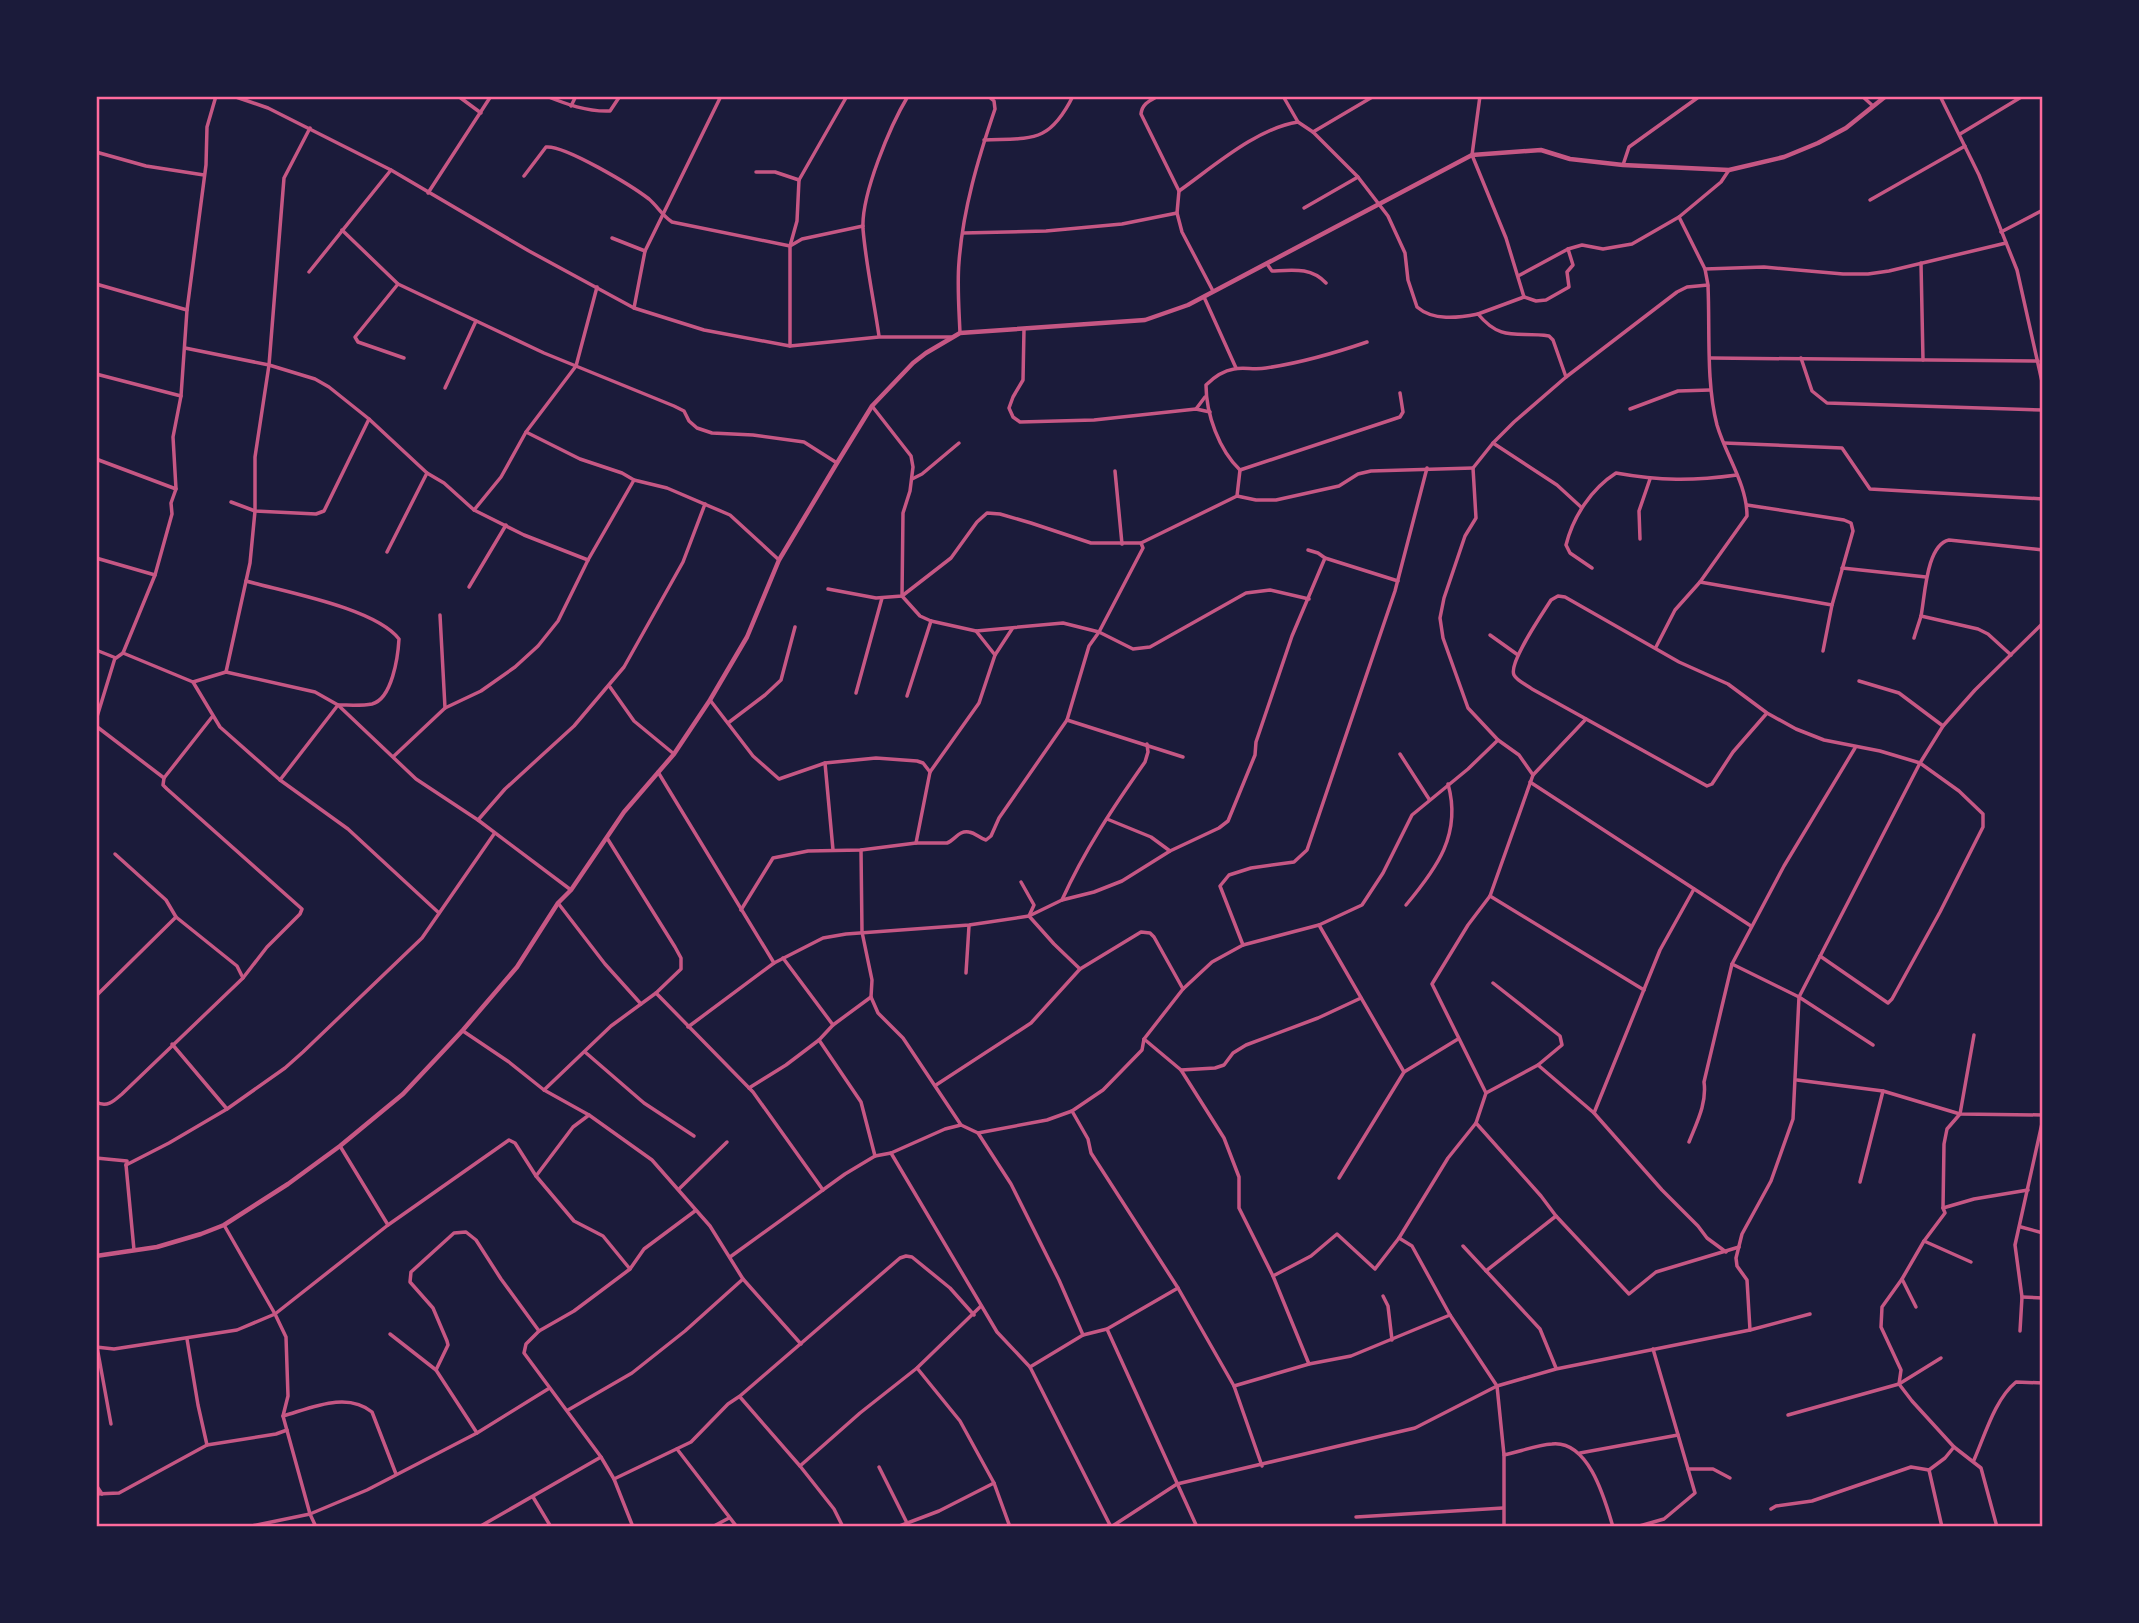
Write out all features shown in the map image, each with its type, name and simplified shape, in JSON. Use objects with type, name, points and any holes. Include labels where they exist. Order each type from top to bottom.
[{"type":"street","points":[[96,720],[116,658],[123,653],[155,575],[172,514],[171,503],[176,489],[173,437],[181,396],[187,310],[205,175],[207,127],[216,96]]},
{"type":"street","points":[[233,96],[268,108],[391,170],[634,308],[714,332],[790,345],[880,337],[951,337]]},
{"type":"street","points":[[458,96],[481,113]]},
{"type":"street","points":[[428,193],[491,96]]},
{"type":"street","points":[[546,96],[571,106],[610,111],[620,96]]},
{"type":"street","points":[[571,106],[576,96]]},
{"type":"street","points":[[634,308],[645,251],[721,96]]},
{"type":"street","points":[[790,345],[790,246],[797,221],[799,180],[847,96]]},
{"type":"street","points":[[880,337],[863,226],[867,195],[880,157],[908,96]]},
{"type":"street","points":[[960,333],[959,263],[971,189],[995,109],[994,101],[988,96]]},
{"type":"street","points":[[984,140],[1034,138],[1044,135],[1065,113],[1073,96]]},
{"type":"street","points":[[1157,96],[1146,103],[1141,114],[1179,191],[1177,213],[1182,232],[1213,291]]},
{"type":"street","points":[[1283,96],[1298,122],[1313,132],[1358,177],[1381,205],[1405,253],[1408,280],[1417,307],[1432,315],[1458,318],[1478,314],[1524,297],[1536,301],[1546,300],[1569,287],[1567,272],[1573,265],[1568,249]]},
{"type":"street","points":[[1313,132],[1374,96]]},
{"type":"street","points":[[1480,96],[1472,155],[1524,297]]},
{"type":"street","points":[[1623,165],[1629,147],[1700,96]]},
{"type":"street","points":[[1862,96],[1873,106]]},
{"type":"street","points":[[96,1256],[134,1252],[180,1241],[224,1224],[288,1184],[340,1146],[403,1094],[463,1030],[517,967],[606,836],[674,754],[710,701],[747,637],[779,560],[872,406],[913,363],[951,337],[960,333],[1145,320],[1188,305],[1472,155],[1541,150],[1570,159],[1623,165],[1729,170],[1784,157],[1818,143],[1846,128],[1886,96]]},
{"type":"street","points":[[1940,96],[1960,134],[2017,270],[2043,386]]},
{"type":"street","points":[[1960,134],[2023,96]]},
{"type":"street","points":[[1179,191],[1280,124],[1298,122]]},
{"type":"street","points":[[226,672],[250,563],[255,511],[255,457],[269,365],[284,178],[310,128]]},
{"type":"street","points":[[524,176],[546,148],[554,146],[646,197],[663,216],[673,222],[790,246],[802,239],[863,226]]},
{"type":"street","points":[[1870,200],[1965,146]]},
{"type":"street","points":[[96,152],[146,166],[205,175]]},
{"type":"street","points":[[309,272],[391,170]]},
{"type":"street","points":[[1518,276],[1568,249],[1582,245],[1603,248],[1632,244],[1679,217],[1721,183],[1729,170]]},
{"type":"street","points":[[756,172],[775,172],[799,180]]},
{"type":"street","points":[[1304,208],[1358,177]]},
{"type":"street","points":[[2001,232],[2043,210]]},
{"type":"street","points":[[963,233],[1046,231],[1122,224],[1177,213]]},
{"type":"street","points":[[1656,647],[1675,610],[1700,582],[1747,516],[1747,505],[1723,443],[1710,390],[1708,285],[1705,269],[1679,217]]},
{"type":"street","points":[[342,230],[398,284],[576,366],[684,411],[697,428],[712,433],[804,442],[836,463]]},
{"type":"street","points":[[612,237],[645,251]]},
{"type":"street","points":[[1705,269],[1764,267],[1868,274],[2006,243]]},
{"type":"street","points":[[1921,263],[1923,360]]},
{"type":"street","points":[[1267,264],[1272,271],[1294,270],[1318,274],[1326,283]]},
{"type":"street","points":[[96,284],[187,310]]},
{"type":"street","points":[[398,284],[355,337],[358,342],[404,358]]},
{"type":"street","points":[[1533,775],[1519,755],[1498,740],[1468,708],[1443,638],[1440,618],[1444,598],[1465,536],[1476,518],[1473,468],[1493,443],[1566,377],[1677,292],[1687,287],[1708,285]]},
{"type":"street","points":[[474,510],[501,477],[526,432],[576,366],[597,287]]},
{"type":"street","points":[[1203,296],[1236,368]]},
{"type":"street","points":[[1478,314],[1487,324],[1507,335],[1549,336],[1553,340],[1566,377]]},
{"type":"street","points":[[445,388],[476,321]]},
{"type":"street","points":[[1024,329],[1023,380],[1009,408],[1013,417],[1020,422],[1094,420],[1196,409],[1210,412]]},
{"type":"street","points":[[1240,470],[1232,463],[1219,440],[1210,412],[1206,385],[1214,376],[1236,368],[1268,368],[1342,351],[1367,342]]},
{"type":"street","points":[[185,348],[269,365],[315,379],[369,419],[427,473],[444,483],[474,510],[524,535],[587,561]]},
{"type":"street","points":[[1711,358],[2038,362]]},
{"type":"street","points":[[1801,358],[1812,391],[1827,403],[2043,410]]},
{"type":"street","points":[[96,374],[181,396]]},
{"type":"street","points":[[1630,410],[1678,391],[1710,390]]},
{"type":"street","points":[[1240,470],[1400,418],[1403,412],[1400,393]]},
{"type":"street","points":[[1196,409],[1206,395]]},
{"type":"street","points":[[872,406],[911,456],[912,479],[903,513],[902,596],[920,616],[931,621],[976,631],[1063,623],[1099,632],[1133,649],[1142,649],[1168,638],[1245,593],[1270,590],[1309,599]]},
{"type":"street","points":[[231,502],[255,511],[316,514],[324,512],[369,419]]},
{"type":"street","points":[[526,432],[580,459],[622,472],[634,480],[667,488],[730,515],[779,560]]},
{"type":"street","points":[[912,479],[922,474],[959,443]]},
{"type":"street","points":[[1493,443],[1557,485],[1581,507]]},
{"type":"street","points":[[1723,443],[1842,448],[1870,489],[2043,499]]},
{"type":"street","points":[[96,459],[176,489]]},
{"type":"street","points":[[1243,945],[1220,886],[1229,875],[1251,868],[1294,862],[1307,850],[1398,581],[1427,468]]},
{"type":"street","points":[[828,589],[882,598],[902,596],[951,558],[977,522],[987,513],[1000,514],[1091,543],[1141,543],[1237,496],[1276,500],[1339,486],[1358,474],[1371,471],[1473,468]]},
{"type":"street","points":[[1237,496],[1240,470]]},
{"type":"street","points":[[1115,471],[1122,544]]},
{"type":"street","points":[[387,552],[427,473]]},
{"type":"street","points":[[1591,568],[1570,553],[1566,545],[1570,529],[1581,507],[1608,478],[1616,473],[1650,479],[1695,481],[1737,475]]},
{"type":"street","points":[[1640,539],[1639,511],[1650,479]]},
{"type":"street","points":[[394,756],[446,708],[481,691],[515,667],[538,646],[558,621],[587,561],[634,480]]},
{"type":"street","points":[[478,820],[505,789],[545,754],[610,687],[683,562],[705,504]]},
{"type":"street","points":[[1747,505],[1851,523],[1853,530],[1832,605],[1823,651]]},
{"type":"street","points":[[470,587],[506,525]]},
{"type":"street","points":[[1914,638],[1921,615],[1926,577],[1938,546],[1943,541],[2043,550]]},
{"type":"street","points":[[741,909],[773,858],[808,851],[861,850],[916,842],[947,843],[952,842],[962,832],[969,832],[986,840],[991,836],[999,818],[1067,720],[1089,646],[1143,548],[1141,543]]},
{"type":"street","points":[[1308,550],[1398,581]]},
{"type":"street","points":[[96,558],[155,575]]},
{"type":"street","points":[[688,1027],[774,963],[823,938],[862,932],[969,925],[1029,916],[1062,900],[1122,881],[1170,851],[1219,828],[1228,821],[1255,755],[1256,742],[1293,636],[1325,558]]},
{"type":"street","points":[[1842,568],[1926,577]]},
{"type":"street","points":[[246,581],[355,611],[394,633],[399,639],[399,651],[388,691],[383,698],[375,704],[338,705]]},
{"type":"street","points":[[1700,582],[1832,605]]},
{"type":"street","points":[[1767,713],[1733,752],[1712,784],[1707,786],[1518,680],[1513,674],[1513,668],[1551,600],[1558,596],[1565,597],[1679,662],[1728,684],[1767,713],[1824,740],[1880,751],[1920,763],[1959,791],[1983,814],[1983,827],[1940,912],[1888,1003],[1820,956]]},
{"type":"street","points":[[856,693],[882,598]]},
{"type":"street","points":[[440,615],[446,708]]},
{"type":"street","points":[[1921,615],[1978,629],[1988,634],[2011,655]]},
{"type":"street","points":[[907,696],[931,621]]},
{"type":"street","points":[[1750,1330],[1747,1280],[1735,1258],[1742,1234],[1771,1181],[1793,1119],[1799,997],[1920,763],[1943,726],[1975,690],[2043,623]]},
{"type":"street","points":[[728,723],[780,680],[795,626]]},
{"type":"street","points":[[916,842],[930,772],[979,703],[995,655],[1012,629]]},
{"type":"street","points":[[976,631],[995,655]]},
{"type":"street","points":[[1490,635],[1518,655]]},
{"type":"street","points":[[96,650],[116,658]]},
{"type":"street","points":[[123,653],[193,682],[220,727],[281,780],[348,829],[439,913]]},
{"type":"street","points":[[193,682],[226,672],[315,692],[338,705],[416,779],[478,820],[571,890]]},
{"type":"street","points":[[1859,681],[1899,694],[1943,726]]},
{"type":"street","points":[[610,687],[634,721],[674,754]]},
{"type":"street","points":[[710,701],[753,756],[779,779],[825,763],[876,758],[923,763],[930,772]]},
{"type":"street","points":[[281,780],[338,705]]},
{"type":"street","points":[[96,1102],[112,1102],[243,978],[302,909],[163,785],[164,778],[212,717]]},
{"type":"street","points":[[1486,1093],[1432,984],[1468,925],[1490,896],[1533,775],[1586,719]]},
{"type":"street","points":[[1067,720],[1183,757]]},
{"type":"street","points":[[96,726],[164,778]]},
{"type":"street","points":[[978,1133],[1047,1120],[1072,1111],[1103,1090],[1142,1050],[1144,1039],[1183,989],[1212,962],[1243,945],[1319,925],[1362,905],[1383,873],[1412,815],[1468,769],[1498,740]]},
{"type":"street","points":[[1062,900],[1074,873],[1145,762],[1147,744]]},
{"type":"street","points":[[1689,1142],[1704,1105],[1704,1082],[1732,964],[1751,926],[1855,748]]},
{"type":"street","points":[[1400,754],[1429,799]]},
{"type":"street","points":[[825,763],[834,850]]},
{"type":"street","points":[[658,772],[774,963]]},
{"type":"street","points":[[1530,782],[1751,926]]},
{"type":"street","points":[[1406,905],[1437,866],[1447,842],[1453,803],[1448,784]]},
{"type":"street","points":[[1107,819],[1151,837],[1170,851]]},
{"type":"street","points":[[126,1165],[227,1108],[285,1068],[303,1052],[422,938],[494,834]]},
{"type":"street","points":[[544,1090],[611,1027],[656,993],[681,969],[681,958],[606,836]]},
{"type":"street","points":[[861,850],[862,932],[872,981],[871,997],[878,1013],[902,1038],[961,1125],[978,1133],[1011,1184],[1083,1335]]},
{"type":"street","points":[[115,854],[166,900],[176,917],[237,966],[243,978]]},
{"type":"street","points":[[1021,882],[1034,905],[1029,916]]},
{"type":"street","points":[[1594,1113],[1660,950],[1693,889]]},
{"type":"street","points":[[1490,896],[1644,990]]},
{"type":"street","points":[[558,903],[605,964],[641,1004]]},
{"type":"street","points":[[1029,916],[1080,969]]},
{"type":"street","points":[[96,996],[176,917]]},
{"type":"street","points":[[967,973],[969,925]]},
{"type":"street","points":[[1319,925],[1404,1072]]},
{"type":"street","points":[[936,1085],[1031,1023],[1080,969],[1141,932],[1150,933],[1183,989]]},
{"type":"street","points":[[783,958],[833,1025]]},
{"type":"street","points":[[1732,964],[1799,997],[1873,1045]]},
{"type":"street","points":[[1273,1276],[1311,1256],[1337,1234],[1375,1269],[1399,1238],[1448,1158],[1476,1123],[1486,1093],[1538,1065],[1562,1045],[1560,1036],[1493,983]]},
{"type":"street","points":[[656,993],[748,1088],[823,1190]]},
{"type":"street","points":[[748,1088],[786,1065],[871,997]]},
{"type":"street","points":[[1181,1070],[1224,1065],[1233,1053],[1246,1045],[1362,998]]},
{"type":"street","points":[[463,1030],[544,1090],[589,1115],[652,1160],[710,1226],[743,1279],[801,1344]]},
{"type":"street","points":[[1974,1035],[1960,1114],[1947,1129],[1944,1143],[1945,1213],[1882,1307],[1881,1327],[1901,1370],[1899,1384],[1954,1447],[1981,1468],[1997,1527]]},
{"type":"street","points":[[1144,1039],[1181,1070],[1224,1138],[1240,1177],[1239,1208],[1273,1276],[1309,1364]]},
{"type":"street","points":[[1339,1178],[1404,1072],[1458,1039]]},
{"type":"street","points":[[819,1040],[861,1102],[875,1156]]},
{"type":"street","points":[[172,1044],[227,1108]]},
{"type":"street","points":[[585,1052],[644,1103],[694,1136]]},
{"type":"street","points":[[1538,1065],[1594,1113],[1707,1238],[1726,1252]]},
{"type":"street","points":[[1796,1080],[1883,1091],[1960,1114],[2043,1117],[2015,1245],[2022,1297],[2020,1331]]},
{"type":"street","points":[[1860,1182],[1883,1091]]},
{"type":"street","points":[[1072,1111],[1088,1139],[1091,1153],[1178,1288],[1234,1386],[1262,1466]]},
{"type":"street","points":[[536,1176],[573,1127],[589,1115]]},
{"type":"street","points":[[1476,1123],[1556,1216],[1629,1294],[1656,1272],[1739,1247]]},
{"type":"street","points":[[730,1256],[875,1156],[891,1153],[945,1129],[961,1125]]},
{"type":"street","points":[[97,1347],[114,1349],[237,1330],[275,1314],[388,1225],[509,1140],[515,1143],[536,1176],[573,1220],[603,1236],[629,1269]]},
{"type":"street","points":[[679,1189],[727,1142]]},
{"type":"street","points":[[340,1146],[388,1225]]},
{"type":"street","points":[[891,1153],[997,1332],[1030,1367],[1111,1527],[1177,1484],[1415,1428],[1497,1386],[1556,1369],[1750,1330],[1810,1314]]},
{"type":"street","points":[[96,1158],[127,1161],[134,1252]]},
{"type":"street","points":[[1943,1208],[1974,1199],[2028,1190]]},
{"type":"street","points":[[633,1527],[614,1479],[601,1457],[568,1410],[548,1390],[524,1353],[526,1344],[539,1331],[574,1311],[629,1269],[644,1249],[695,1210]]},
{"type":"street","points":[[1486,1271],[1556,1216]]},
{"type":"street","points":[[224,1224],[286,1337],[288,1396],[283,1416],[316,1527]]},
{"type":"street","points":[[2020,1227],[2043,1233]]},
{"type":"street","points":[[436,1370],[448,1345],[447,1341],[433,1308],[410,1282],[410,1276],[411,1272],[454,1233],[466,1232],[475,1240],[539,1331]]},
{"type":"street","points":[[1399,1238],[1412,1246],[1450,1315],[1497,1386],[1504,1455],[1504,1527]]},
{"type":"street","points":[[1924,1241],[1971,1262]]},
{"type":"street","points":[[1463,1245],[1540,1329],[1556,1369]]},
{"type":"street","points":[[614,1479],[691,1442],[728,1404],[906,1255],[950,1288],[974,1315]]},
{"type":"street","points":[[568,1410],[632,1373],[685,1331],[743,1279]]},
{"type":"street","points":[[1902,1279],[1916,1307]]},
{"type":"street","points":[[1030,1367],[1083,1335],[1107,1329],[1178,1288]]},
{"type":"street","points":[[1383,1296],[1388,1306],[1392,1340]]},
{"type":"street","points":[[2022,1297],[2043,1298]]},
{"type":"street","points":[[800,1466],[917,1368],[981,1306]]},
{"type":"street","points":[[1234,1386],[1309,1364],[1351,1356],[1450,1315]]},
{"type":"street","points":[[96,1326],[97,1347],[111,1424]]},
{"type":"street","points":[[1107,1329],[1197,1527]]},
{"type":"street","points":[[390,1334],[436,1370],[477,1433]]},
{"type":"street","points":[[187,1339],[207,1445]]},
{"type":"street","points":[[1636,1527],[1664,1519],[1695,1493],[1653,1349]]},
{"type":"street","points":[[1788,1415],[1899,1384],[1941,1359]]},
{"type":"street","points":[[917,1368],[956,1414],[994,1483],[1010,1527]]},
{"type":"street","points":[[1974,1461],[1988,1426],[2009,1388],[2017,1382],[2043,1383]]},
{"type":"street","points":[[247,1527],[310,1514],[367,1490],[477,1433],[548,1390]]},
{"type":"street","points":[[740,1396],[834,1509],[843,1527]]},
{"type":"street","points":[[283,1416],[342,1401],[365,1406],[372,1412],[396,1474]]},
{"type":"street","points":[[96,1485],[99,1494],[119,1493],[207,1445],[287,1430]]},
{"type":"street","points":[[1504,1455],[1555,1443],[1580,1453],[1678,1435]]},
{"type":"street","points":[[1771,1509],[1812,1501],[1911,1467],[1929,1470],[1954,1447]]},
{"type":"street","points":[[677,1449],[737,1527]]},
{"type":"street","points":[[1580,1453],[1603,1492],[1613,1527]]},
{"type":"street","points":[[479,1527],[601,1457]]},
{"type":"street","points":[[879,1467],[907,1523]]},
{"type":"street","points":[[1688,1469],[1713,1469],[1730,1478]]},
{"type":"street","points":[[1929,1470],[1942,1527]]},
{"type":"street","points":[[897,1527],[939,1511],[994,1483]]},
{"type":"street","points":[[533,1497],[551,1527]]},
{"type":"street","points":[[1356,1517],[1503,1508]]},
{"type":"street","points":[[712,1527],[729,1517]]}]
